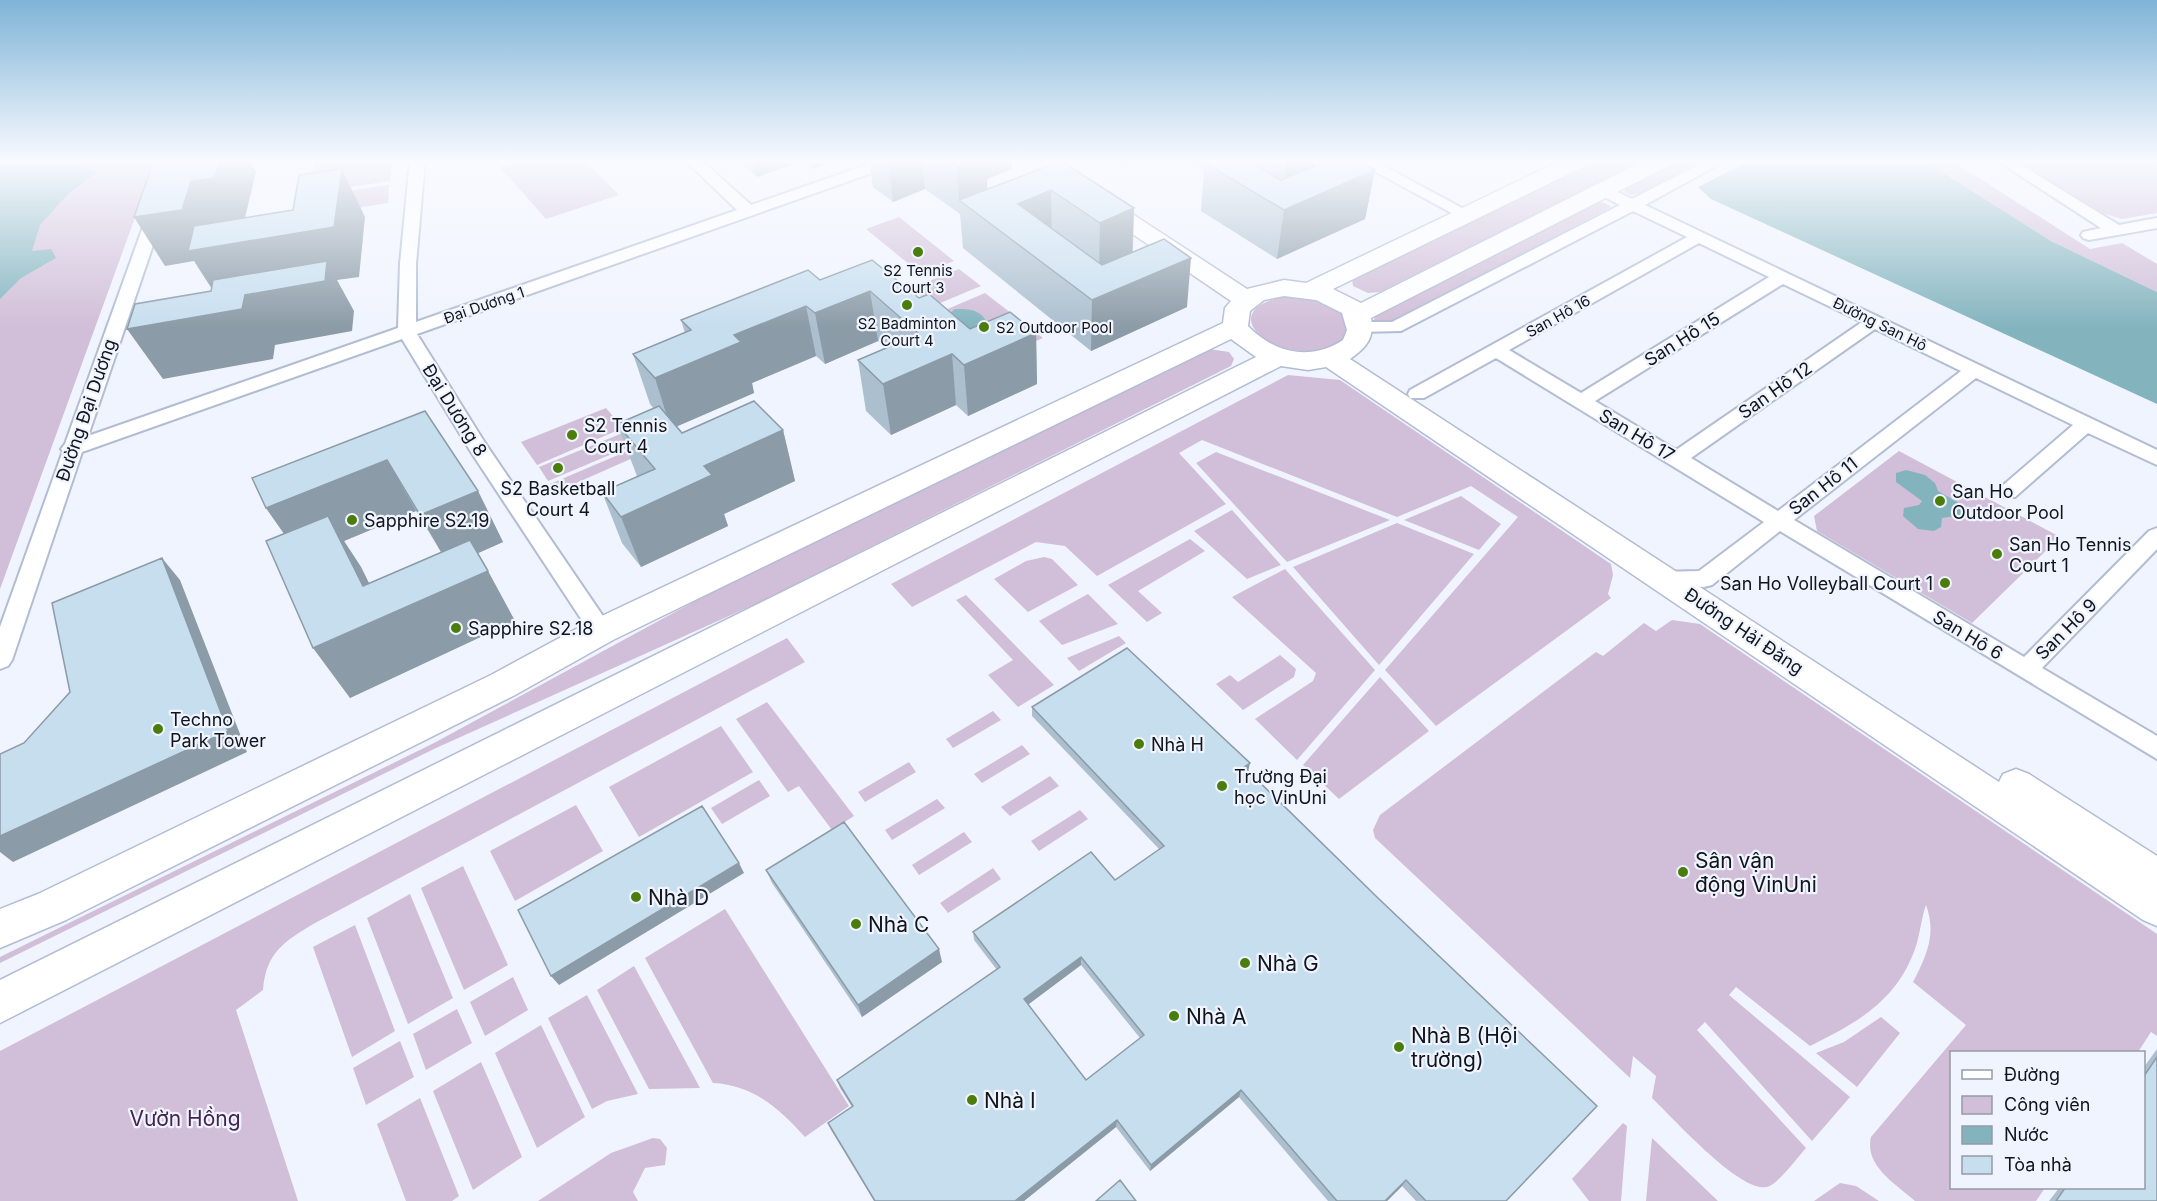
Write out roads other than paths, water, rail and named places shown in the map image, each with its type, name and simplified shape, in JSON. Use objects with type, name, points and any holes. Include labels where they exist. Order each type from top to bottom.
[{"type":"main road","points":[[1118,216],[1250,306]]},
{"type":"main road","points":[[1134,216],[1250,306]]},
{"type":"main road","points":[[1311,290],[1461,216]]},
{"type":"main road","points":[[1250,306],[1245,340],[1259,350],[1278,357],[1313,361],[1349,337],[1557,216]]},
{"type":"main road","points":[[0,929],[52,908],[485,694],[601,631],[1284,288],[1311,290],[1342,302],[1349,337]]},
{"type":"main road","name":"Đường Hải Đăng","points":[[1349,337],[1417,394],[2157,907]]},
{"type":"main road","name":"Đường Hải Đăng","points":[[1349,337],[1670,569],[1704,579],[2157,878]]},
{"type":"main road","points":[[0,1002],[1278,357]]},
{"type":"street","name":"Đường Đại Dương","points":[[0,660],[154,216]]},
{"type":"street","points":[[407,332],[408,264],[412,216]]},
{"type":"street","name":"Đại Dương 1","points":[[72,449],[734,216]]},
{"type":"street","points":[[1349,337],[1395,327],[1608,216]]},
{"type":"street","name":"Đường San Hô","points":[[1656,216],[2157,458]]},
{"type":"street","points":[[2093,216],[2116,230]]},
{"type":"street","points":[[2089,235],[2157,223]]},
{"type":"street","name":"San Hô 16","points":[[1417,394],[1699,237]]},
{"type":"street","name":"San Hô 15","points":[[1582,401],[1782,277]]},
{"type":"street","name":"San Hô 12","points":[[1676,459],[1874,322]]},
{"type":"street","name":"Đại Dương 8","points":[[407,332],[478,447],[601,631]]},
{"type":"street","name":"San Hô 17","points":[[1496,350],[1778,521]]},
{"type":"street","name":"San Hô 11","points":[[1704,579],[1974,370]]},
{"type":"street","points":[[2008,492],[2086,424]]},
{"type":"street","name":"San Hô 6","points":[[1778,521],[2157,749]]},
{"type":"street","name":"San Hô 9","points":[[2026,670],[2157,536]]},
{"type":"water","points":[[0,216],[48,216],[40,225],[32,251],[51,249],[56,258],[21,278],[0,299]]},
{"type":"water","points":[[1748,216],[2012,216],[2051,241],[2157,292],[2157,404]]},
{"type":"water","points":[[955,309],[978,312],[986,320],[993,342],[946,317]]},
{"type":"water","name":"San Ho Outdoor Pool","points":[[1906,470],[1925,475],[1935,483],[1938,491],[1962,505],[1963,515],[1942,518],[1941,527],[1934,531],[1918,529],[1903,516],[1904,508],[1919,505],[1922,501],[1896,482],[1896,473]]},
{"type":"place","name":"S2 Tennis Court 3","points":[[918,252]]},
{"type":"place","name":"S2 Badminton Court 4","points":[[907,305]]},
{"type":"place","name":"S2 Outdoor Pool","points":[[984,327]]},
{"type":"place","name":"S2 Tennis Court 4","points":[[572,435]]},
{"type":"place","name":"S2 Basketball Court 4","points":[[558,468]]},
{"type":"place","name":"San Ho Outdoor Pool","points":[[1940,501]]},
{"type":"place","name":"Sapphire S2.19","points":[[352,520]]},
{"type":"place","name":"San Ho Tennis Court 1","points":[[1997,554]]},
{"type":"place","name":"San Ho Volleyball Court 1","points":[[1945,583]]},
{"type":"place","name":"Sapphire S2.18","points":[[456,628]]},
{"type":"place","name":"Techno Park Tower","points":[[158,729]]},
{"type":"place","name":"Nhà H","points":[[1139,744]]},
{"type":"place","name":"Trường Đại học VinUni","points":[[1222,786]]},
{"type":"place","name":"Sân vận động VinUni","points":[[1683,872]]},
{"type":"place","name":"Nhà D","points":[[636,897]]},
{"type":"place","name":"Nhà C","points":[[856,924]]},
{"type":"place","name":"Nhà G","points":[[1245,963]]},
{"type":"place","name":"Nhà A","points":[[1174,1016]]},
{"type":"place","name":"Nhà B (Hội trường)","points":[[1399,1047]]},
{"type":"place","name":"Nhà I","points":[[972,1100]]},
{"type":"park label","name":"Vườn Hồng","points":[[185,1118]]}]
